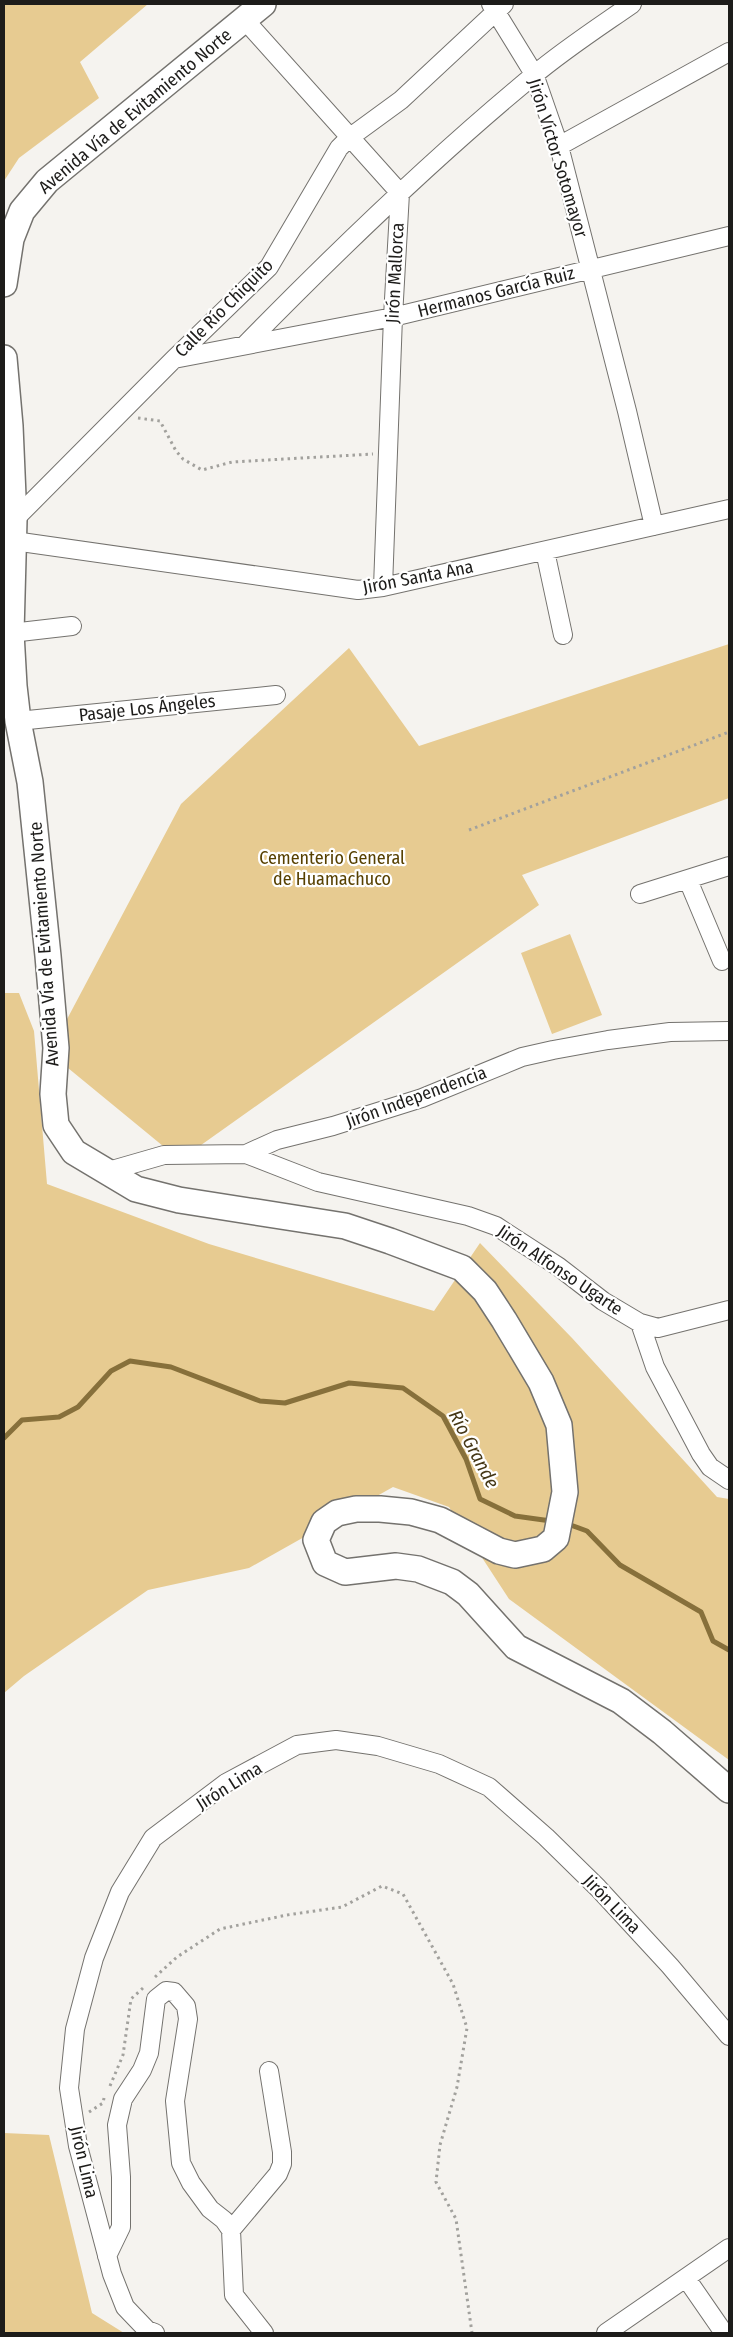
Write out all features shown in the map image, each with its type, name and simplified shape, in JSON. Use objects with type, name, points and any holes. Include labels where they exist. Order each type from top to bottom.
[{"type":"highway","name":"Avenida Vía de Evitamiento Norte","points":[[4,284],[11,239],[22,211],[47,181],[253,11]]},
{"type":"highway","name":"Avenida Vía de Evitamiento Norte","points":[[4,358],[10,426],[14,531],[8,577],[11,633],[18,721],[30,782],[48,956],[56,1048],[53,1094],[56,1125],[74,1152],[136,1189],[179,1200],[345,1226],[462,1268],[485,1291],[541,1382],[559,1425],[565,1492],[556,1538],[543,1549],[515,1556],[499,1551],[440,1520],[411,1512],[356,1509],[337,1513],[324,1522],[316,1540],[325,1563],[344,1572],[396,1566],[418,1569],[452,1582],[468,1594],[516,1647],[621,1701],[662,1732],[729,1790]]},
{"type":"street","points":[[246,345],[311,278],[400,193],[534,74],[632,4]]},
{"type":"street","name":"Jirón Víctor Sotomayor","points":[[497,6],[534,74],[558,146],[627,411],[654,526]]},
{"type":"street","name":"Calle Río Chiquito","points":[[14,531],[117,416],[269,267],[339,148],[348,138],[401,100],[497,6]]},
{"type":"street","points":[[253,11],[348,138],[400,193]]},
{"type":"street","points":[[558,146],[729,52]]},
{"type":"street","name":"Jirón Mallorca","points":[[384,587],[393,316],[400,193]]},
{"type":"street","name":"Hermanos García Ruiz","points":[[174,359],[393,316],[729,236]]},
{"type":"street","name":"Jirón Santa Ana","points":[[14,531],[358,590],[384,587],[729,509]]},
{"type":"street","points":[[545,551],[563,635]]},
{"type":"street","points":[[11,633],[72,626]]},
{"type":"street","name":"Pasaje Los Ángeles","points":[[18,721],[276,695]]},
{"type":"street","points":[[640,894],[729,866]]},
{"type":"street","points":[[688,880],[722,961]]},
{"type":"street","name":"Jirón Independencia","points":[[106,1172],[164,1155],[246,1154],[277,1140],[333,1126],[422,1098],[522,1057],[617,1039],[670,1032],[729,1031]]},
{"type":"street","name":"Jirón Alfonso Ugarte","points":[[246,1154],[318,1182],[468,1216],[496,1226],[559,1266],[603,1301],[640,1323],[658,1328],[729,1310]]},
{"type":"street","points":[[640,1323],[655,1367],[701,1454],[710,1468],[729,1480]]},
{"type":"street","name":"Jirón Lima","points":[[155,2333],[147,2330],[125,2307],[107,2256],[78,2146],[69,2088],[75,2030],[94,1958],[120,1892],[152,1838],[226,1784],[298,1745],[336,1740],[378,1746],[439,1764],[489,1787],[546,1837],[598,1888],[670,1966],[729,2036]]},
{"type":"street","points":[[107,2256],[121,2227],[121,2178],[117,2125],[123,2099],[142,2070],[149,2053],[156,1999],[166,1991],[174,1992],[181,1997],[186,2006],[188,2019],[175,2101],[181,2162],[192,2183],[210,2209],[224,2220],[231,2230],[234,2295],[264,2333]]},
{"type":"street","points":[[231,2230],[278,2174],[282,2164],[282,2152],[269,2071]]},
{"type":"street","points":[[606,2333],[729,2248]]},
{"type":"street","points":[[686,2278],[724,2333]]},
{"type":"path","points":[[117,416],[160,421],[176,452],[183,459],[202,470],[232,462],[388,453]]},
{"type":"path","points":[[469,830],[729,732]]},
{"type":"path","points":[[150,1981],[177,1957],[220,1929],[287,1915],[342,1907],[382,1886],[403,1894],[453,1984],[467,2028],[457,2087],[440,2145],[436,2182],[456,2219],[472,2333]]},
{"type":"path","points":[[109,2087],[123,2055],[131,1999],[144,1987]]},
{"type":"path","points":[[74,2122],[102,2103],[106,2095]]},
{"type":"green space","points":[[4,4],[148,4],[80,62],[99,98],[19,158],[4,181]]},
{"type":"green space","name":"Cementerio General de Huamachuco","points":[[729,644],[729,798],[522,875],[539,905],[180,1160],[68,1068],[65,1023],[181,804],[349,648],[419,746]]},
{"type":"green space","points":[[570,934],[602,1015],[552,1034],[521,953]]},
{"type":"green space","points":[[4,993],[19,993],[34,1031],[47,1184],[209,1244],[434,1311],[480,1243],[572,1338],[717,1497],[729,1499],[729,1760],[509,1599],[449,1507],[393,1487],[249,1568],[148,1590],[24,1676],[4,1693]]},
{"type":"green space","points":[[4,2133],[49,2135],[92,2313],[124,2333],[4,2333]]},
{"type":"waterway","name":"Río Grande","points":[[4,1438],[22,1420],[59,1417],[78,1407],[111,1371],[130,1361],[171,1367],[260,1401],[285,1403],[349,1383],[403,1388],[443,1416],[466,1459],[480,1499],[515,1516],[551,1521]]},
{"type":"waterway","name":"Río Grande","points":[[565,1523],[587,1531],[620,1565],[701,1612],[713,1641],[729,1650]]}]
